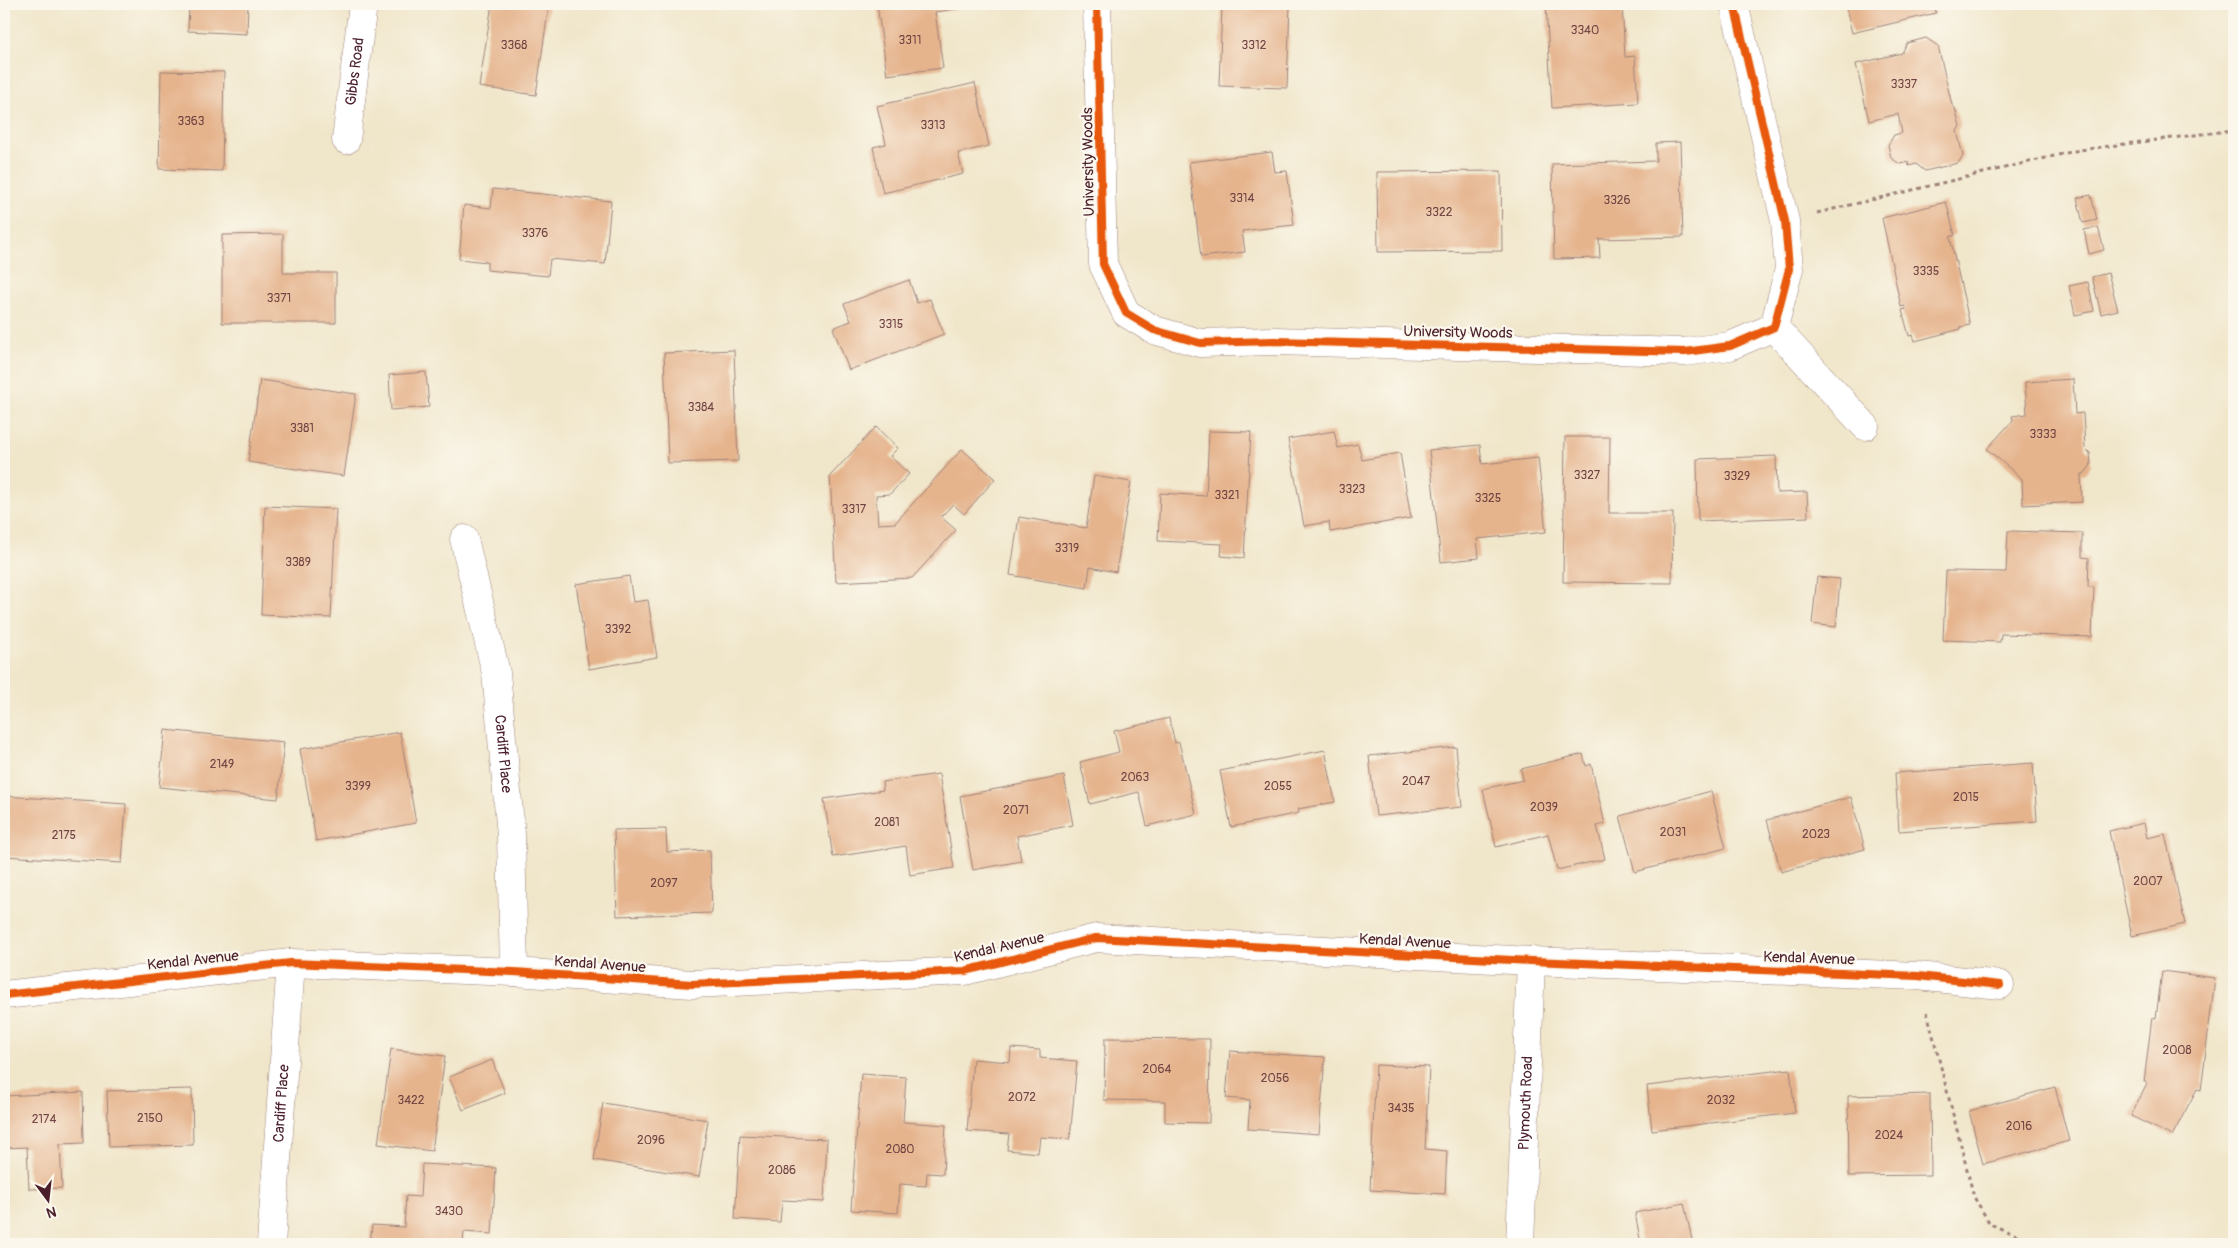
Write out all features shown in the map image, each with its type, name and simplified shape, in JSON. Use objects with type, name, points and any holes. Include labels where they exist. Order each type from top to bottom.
[{"type":"street","name":"Gibbs Road","points":[[346,140],[363,4]]},
{"type":"street","name":"University Woods","points":[[1097,4],[1103,264],[1126,313],[1154,330],[1200,343],[1274,341],[1684,352],[1730,346],[1774,327]]},
{"type":"street","points":[[1734,4],[1785,220],[1789,269],[1774,327],[1865,426]]},
{"type":"street","name":"Cardiff Place","points":[[464,539],[496,673],[511,835],[514,972]]},
{"type":"street","name":"Kendal Avenue","points":[[4,995],[291,963],[514,972],[692,984],[965,971],[1096,938],[1531,962],[1918,976],[2000,985]]},
{"type":"street","name":"Plymouth Road","points":[[1520,1244],[1531,962]]},
{"type":"street","name":"Cardiff Place","points":[[271,1244],[291,963]]},
{"type":"path","points":[[1785,220],[2078,150],[2234,130]]},
{"type":"path","points":[[1918,976],[1974,1197],[1990,1224],[2038,1244]]},
{"type":"building","points":[[189,4],[248,4],[247,34],[188,31]]},
{"type":"building","points":[[492,4],[549,4],[536,95],[479,87]]},
{"type":"building","points":[[877,4],[985,5],[935,12],[943,68],[887,75]]},
{"type":"building","points":[[1222,4],[1290,4],[1287,88],[1219,86]]},
{"type":"building","points":[[1546,4],[1622,4],[1625,57],[1635,56],[1638,103],[1552,108]]},
{"type":"building","points":[[1845,4],[1934,4],[1936,13],[1852,33]]},
{"type":"building","points":[[1926,38],[1938,46],[1952,105],[1955,108],[1960,126],[1957,131],[1963,156],[1958,163],[1925,171],[1916,164],[1909,166],[1908,162],[1900,164],[1891,158],[1888,145],[1894,135],[1902,133],[1898,114],[1869,121],[1856,64],[1902,53],[1907,43]]},
{"type":"building","points":[[161,71],[224,72],[222,171],[159,169]]},
{"type":"building","points":[[975,83],[989,146],[958,153],[963,174],[883,193],[873,147],[886,144],[877,106]]},
{"type":"building","points":[[1680,142],[1683,237],[1599,239],[1600,258],[1554,259],[1552,164],[1656,161],[1656,143]]},
{"type":"building","points":[[1272,152],[1275,172],[1287,171],[1294,225],[1242,231],[1245,252],[1201,257],[1189,162]]},
{"type":"building","points":[[1501,171],[1502,251],[1378,252],[1377,172]]},
{"type":"building","points":[[493,189],[611,201],[605,264],[550,259],[548,276],[487,270],[487,262],[459,259],[464,205],[491,208]]},
{"type":"building","points":[[2091,195],[2097,220],[2083,223],[2077,198]]},
{"type":"building","points":[[1946,202],[1955,235],[1950,237],[1970,325],[1915,341],[1913,335],[1909,336],[1902,310],[1906,309],[1905,306],[1901,307],[1882,218]]},
{"type":"building","points":[[2098,227],[2104,250],[2089,254],[2084,230]]},
{"type":"building","points":[[283,234],[283,273],[336,273],[336,323],[222,323],[222,235]]},
{"type":"building","points":[[2108,273],[2118,310],[2101,314],[2092,277]]},
{"type":"building","points":[[909,280],[917,303],[930,299],[944,334],[849,370],[833,328],[851,321],[844,304]]},
{"type":"building","points":[[2088,282],[2094,311],[2075,315],[2069,286]]},
{"type":"building","points":[[734,350],[738,461],[668,463],[664,353]]},
{"type":"building","points":[[426,372],[429,407],[391,410],[389,375]]},
{"type":"building","points":[[2073,379],[2075,414],[2083,413],[2085,448],[2090,453],[2091,465],[2084,474],[2081,474],[2082,502],[2023,505],[2022,479],[1987,449],[2013,420],[2012,416],[2027,414],[2025,382]]},
{"type":"building","points":[[260,380],[356,394],[344,476],[248,462]]},
{"type":"building","points":[[876,427],[898,448],[890,456],[909,474],[890,494],[876,495],[878,524],[895,523],[962,449],[995,479],[964,514],[953,504],[941,517],[956,530],[912,578],[836,582],[830,476]]},
{"type":"building","points":[[1209,431],[1251,432],[1244,558],[1221,556],[1222,544],[1158,541],[1160,493],[1206,496]]},
{"type":"building","points":[[1334,431],[1338,448],[1358,444],[1362,460],[1400,453],[1411,518],[1330,532],[1329,522],[1304,526],[1288,439]]},
{"type":"building","points":[[1565,437],[1610,437],[1609,513],[1673,513],[1672,583],[1563,582]]},
{"type":"building","points":[[1480,445],[1482,464],[1538,458],[1546,532],[1477,539],[1479,558],[1441,562],[1429,450]]},
{"type":"building","points":[[1776,456],[1777,493],[1807,492],[1808,517],[1698,521],[1697,459]]},
{"type":"building","points":[[1094,476],[1131,482],[1116,572],[1090,567],[1087,588],[1010,575],[1019,517],[1086,528]]},
{"type":"building","points":[[265,506],[336,509],[331,618],[261,615]]},
{"type":"building","points":[[2008,531],[2082,533],[2082,557],[2089,558],[2088,587],[2094,587],[2092,637],[2001,634],[2000,642],[1943,640],[1946,571],[2006,572]]},
{"type":"building","points":[[629,576],[633,602],[648,600],[657,657],[589,669],[576,584]]},
{"type":"building","points":[[1817,577],[1840,579],[1836,627],[1812,624]]},
{"type":"building","points":[[1169,718],[1175,743],[1179,742],[1196,814],[1147,826],[1139,792],[1090,804],[1080,762],[1119,752],[1114,731]]},
{"type":"building","points":[[165,730],[284,742],[278,799],[159,787]]},
{"type":"building","points":[[400,732],[416,823],[316,841],[300,749]]},
{"type":"building","points":[[1456,747],[1462,807],[1376,816],[1369,756]]},
{"type":"building","points":[[1325,750],[1335,802],[1298,809],[1299,813],[1231,827],[1220,771]]},
{"type":"building","points":[[1583,754],[1586,766],[1591,764],[1605,824],[1597,826],[1605,859],[1557,870],[1548,834],[1496,847],[1483,789],[1523,780],[1521,769]]},
{"type":"building","points":[[2033,763],[2037,821],[1899,831],[1895,773]]},
{"type":"building","points":[[939,774],[954,868],[910,875],[906,846],[833,857],[824,799],[883,790],[882,782]]},
{"type":"building","points":[[1064,776],[1073,825],[1017,836],[1021,861],[973,870],[960,796]]},
{"type":"building","points":[[1711,791],[1726,848],[1635,872],[1620,816]]},
{"type":"building","points":[[5,796],[126,804],[122,863],[4,856]]},
{"type":"building","points":[[1851,797],[1865,849],[1781,872],[1767,820]]},
{"type":"building","points":[[2144,823],[2147,838],[2165,834],[2185,924],[2132,936],[2109,831]]},
{"type":"building","points":[[666,829],[667,852],[710,850],[712,913],[617,916],[614,830]]},
{"type":"building","points":[[2162,971],[2215,978],[2201,1090],[2197,1089],[2172,1136],[2131,1116],[2148,1082],[2144,1082],[2152,1017],[2156,1018]]},
{"type":"building","points":[[1105,1038],[1210,1039],[1209,1123],[1165,1122],[1165,1101],[1104,1100]]},
{"type":"building","points":[[1011,1048],[1040,1050],[1040,1058],[1077,1061],[1070,1139],[1040,1137],[1038,1153],[1007,1150],[1009,1134],[967,1131],[973,1059],[1010,1062]]},
{"type":"building","points":[[391,1049],[445,1056],[432,1151],[378,1144]]},
{"type":"building","points":[[1230,1051],[1325,1057],[1319,1134],[1248,1129],[1250,1100],[1226,1098]]},
{"type":"building","points":[[492,1060],[505,1093],[463,1110],[449,1077]]},
{"type":"building","points":[[1376,1065],[1429,1067],[1425,1149],[1447,1151],[1445,1194],[1370,1190]]},
{"type":"building","points":[[1790,1069],[1795,1113],[1652,1130],[1647,1086]]},
{"type":"building","points":[[861,1074],[906,1077],[903,1122],[946,1125],[943,1174],[927,1173],[926,1186],[900,1184],[898,1213],[851,1210]]},
{"type":"building","points":[[2055,1087],[2069,1141],[1983,1164],[1969,1111]]},
{"type":"building","points":[[192,1089],[193,1145],[109,1147],[107,1091]]},
{"type":"building","points":[[83,1092],[84,1143],[60,1144],[62,1188],[29,1189],[27,1147],[4,1148],[4,1096]]},
{"type":"building","points":[[1930,1094],[1931,1175],[1849,1176],[1848,1096]]},
{"type":"building","points":[[603,1103],[708,1120],[699,1177],[594,1160]]},
{"type":"building","points":[[740,1135],[827,1139],[824,1202],[782,1200],[780,1222],[735,1219]]},
{"type":"building","points":[[422,1164],[496,1168],[492,1234],[464,1232],[463,1244],[370,1244],[372,1225],[404,1227],[406,1196],[420,1197]]},
{"type":"building","points":[[1684,1203],[1693,1244],[1641,1244],[1635,1213]]},
{"type":"cycle path","points":[[1097,4],[1103,264],[1126,313],[1154,330],[1200,343],[1274,341],[1685,352],[1730,346],[1774,327],[1789,269],[1785,221],[1734,4]]},
{"type":"cycle path","points":[[4,995],[291,963],[514,972],[692,984],[965,971],[1096,938],[1531,961],[1918,976],[2000,985]]}]
